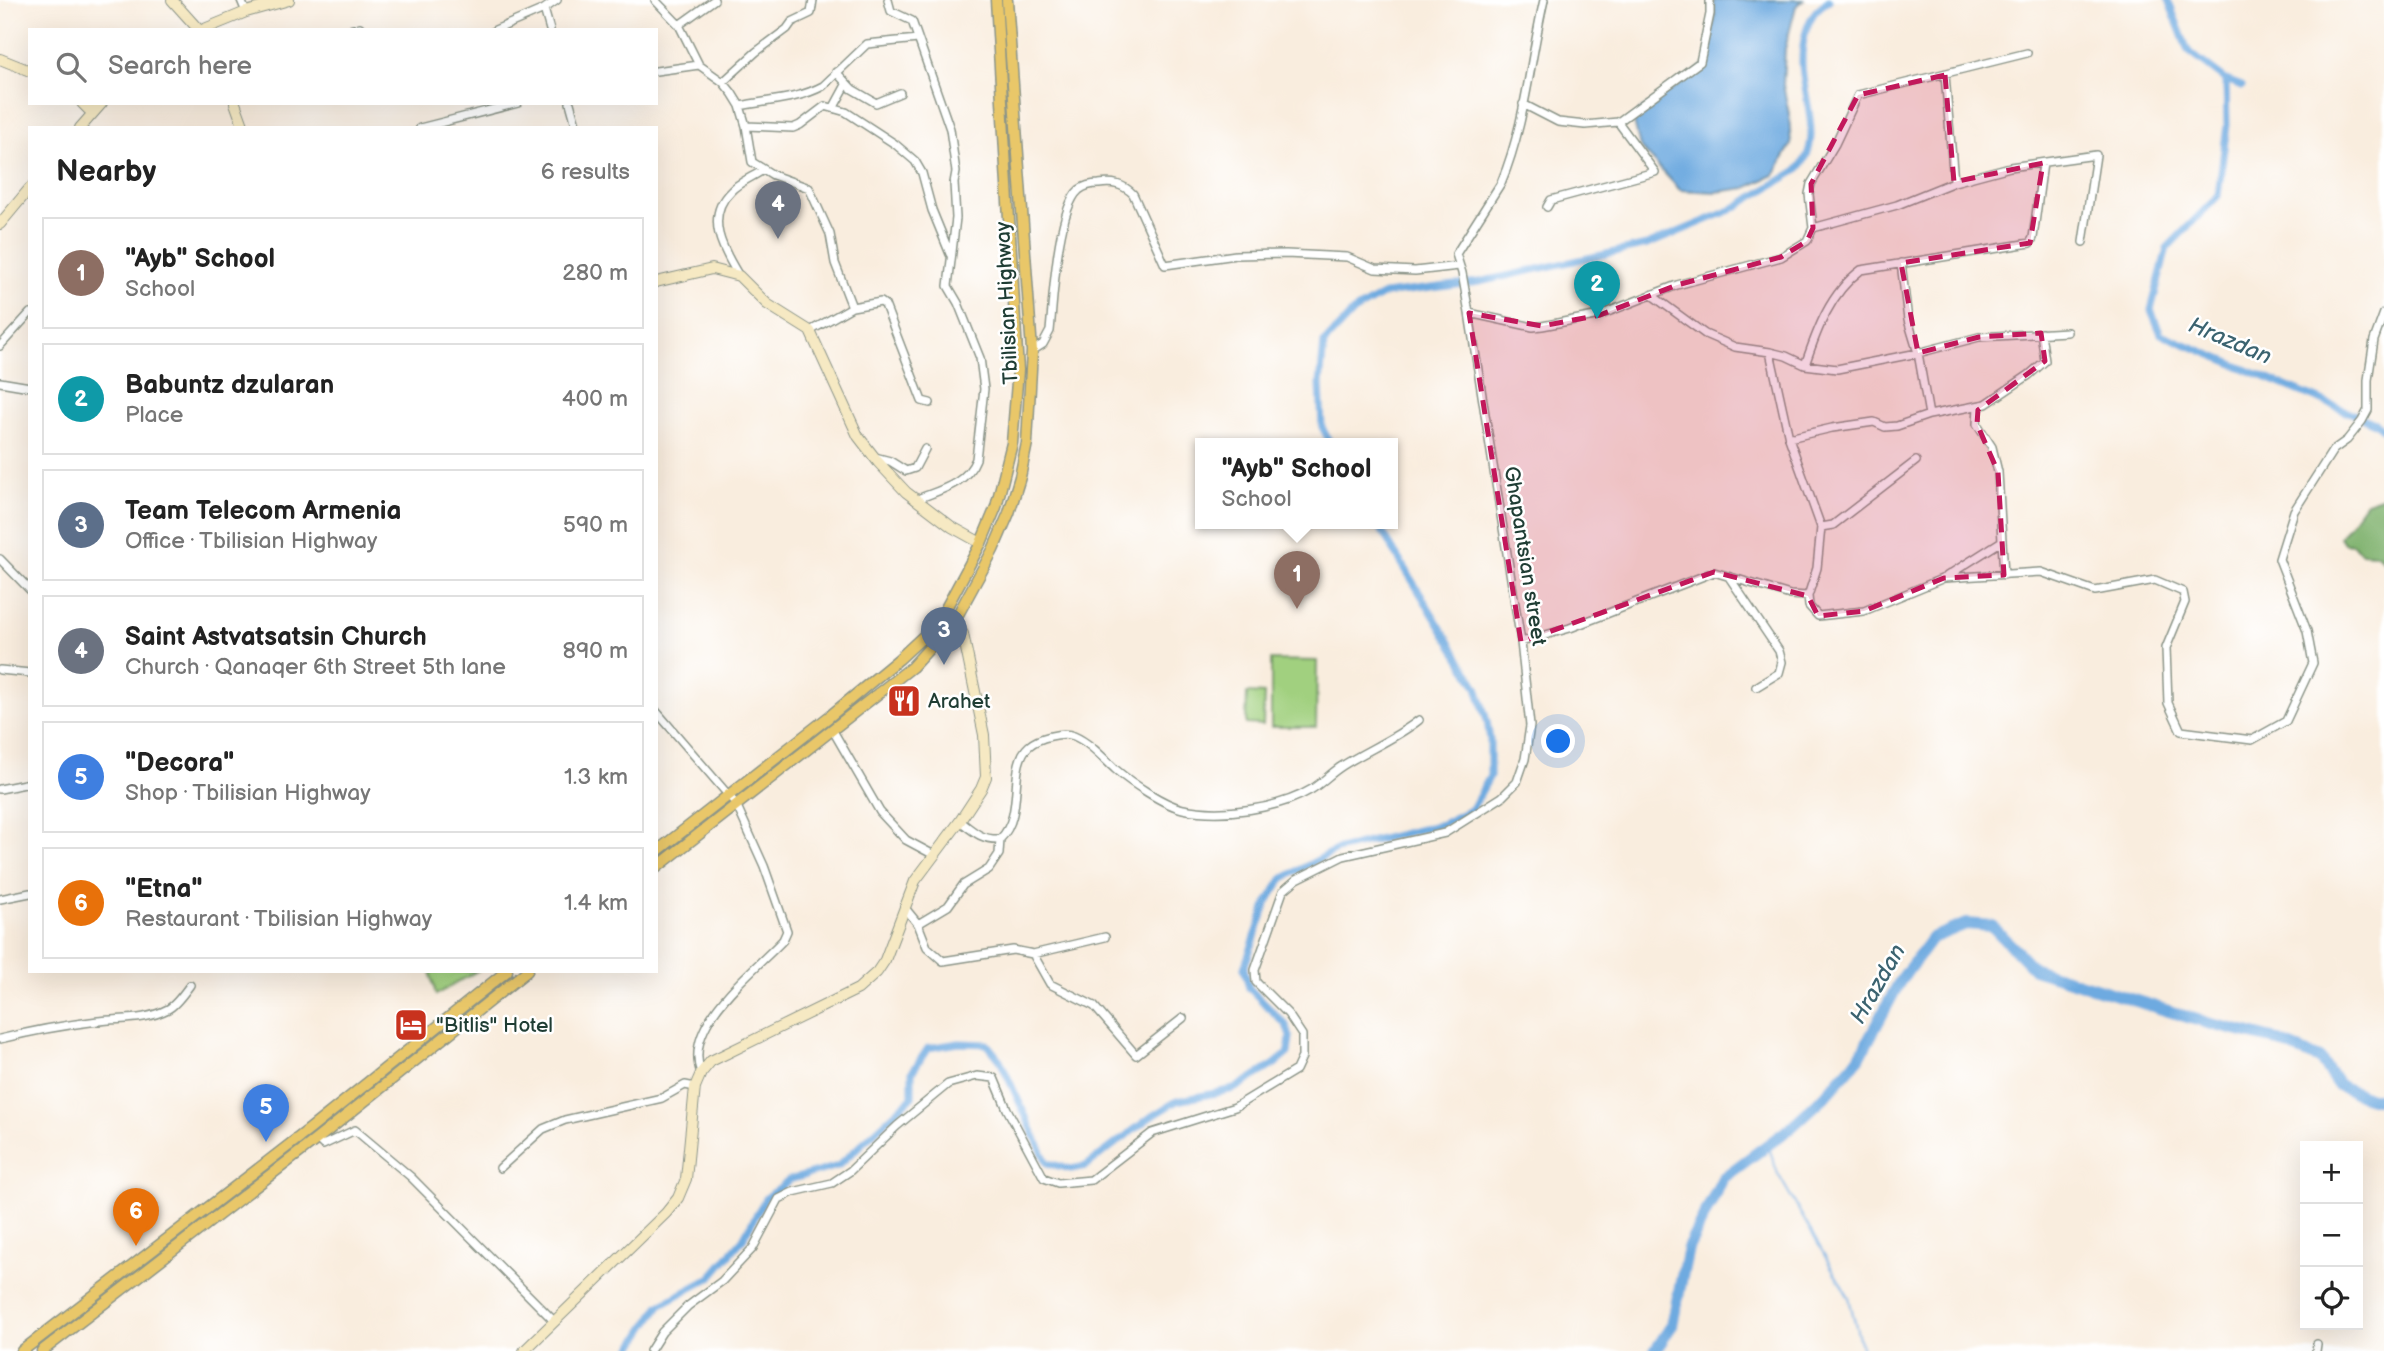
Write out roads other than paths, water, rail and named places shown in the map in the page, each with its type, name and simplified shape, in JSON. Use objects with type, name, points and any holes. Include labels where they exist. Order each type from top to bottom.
[{"type":"main road","name":"Tbilisian Highway","points":[[658,851],[832,729],[912,667],[955,620],[993,550],[1009,513],[1020,477],[1029,417],[1032,351],[1002,17],[996,0]]},
{"type":"main road","name":"Tbilisian Highway","points":[[658,866],[732,799],[900,659],[927,633],[945,610],[981,543],[996,507],[1012,443],[1018,370],[1002,17],[1007,0]]},
{"type":"main road","points":[[22,1351],[310,1129],[505,973]]},
{"type":"main road","points":[[42,1351],[317,1139],[524,973]]},
{"type":"street","points":[[172,0],[199,28]]},
{"type":"street","points":[[241,0],[246,12]]},
{"type":"street","points":[[206,28],[286,0]]},
{"type":"street","points":[[500,28],[544,9],[557,0]]},
{"type":"street","points":[[655,0],[680,25],[699,65],[723,82],[740,106],[754,164],[809,188],[830,234],[835,263],[852,307]]},
{"type":"street","points":[[680,25],[714,0]]},
{"type":"street","points":[[723,82],[792,22],[811,13],[813,0]]},
{"type":"street","points":[[888,0],[891,11],[911,20],[950,129],[956,172],[956,218],[948,286],[958,303],[980,358],[984,389],[976,459],[972,469],[956,484],[915,499]]},
{"type":"street","points":[[1032,351],[1043,344],[1050,331],[1062,228],[1070,203],[1078,190],[1090,185],[1110,182],[1126,187],[1133,194],[1165,265],[1236,255],[1286,254],[1347,257],[1375,269],[1461,270],[1456,254],[1507,171],[1544,0]]},
{"type":"street","points":[[1523,104],[1558,122],[1585,125],[1618,122],[1700,62],[1710,14],[1710,0]]},
{"type":"street","points":[[544,9],[549,28]]},
{"type":"street","points":[[740,106],[799,97],[823,86],[867,44],[918,39]]},
{"type":"street","points":[[1469,313],[1533,327],[1542,326],[1600,315],[1677,285],[1781,257],[1807,241],[1813,229],[1809,194],[1811,184],[1835,144],[1858,95],[2026,53]]},
{"type":"street","points":[[0,58],[28,70]]},
{"type":"street","points":[[658,71],[699,65]]},
{"type":"street","points":[[836,72],[846,85],[876,103],[900,93]]},
{"type":"street","points":[[1945,75],[1954,182]]},
{"type":"street","points":[[834,107],[846,85]]},
{"type":"street","points":[[83,105],[88,122]]},
{"type":"street","points":[[88,122],[101,105]]},
{"type":"street","points":[[236,105],[243,126]]},
{"type":"street","points":[[428,126],[510,105]]},
{"type":"street","points":[[571,105],[576,126]]},
{"type":"street","points":[[746,126],[793,128],[822,107],[834,107],[895,144],[915,161],[922,173],[930,205],[951,254]]},
{"type":"street","points":[[1546,207],[1551,200],[1655,172],[1618,122]]},
{"type":"street","points":[[1813,229],[1897,205],[1954,182],[2010,167],[2096,155],[2083,242]]},
{"type":"street","points":[[1805,365],[1825,315],[1845,282],[1861,270],[2030,243],[2033,238],[2043,163]]},
{"type":"street","points":[[763,170],[729,193],[719,212],[718,239],[738,276],[767,304],[810,331],[858,436],[874,457],[906,492],[952,527],[981,543]]},
{"type":"street","points":[[0,224],[28,190]]},
{"type":"street","points":[[1901,263],[1908,320],[1918,353],[1929,415]]},
{"type":"street","points":[[658,282],[712,269],[738,276]]},
{"type":"street","name":"Ghapantsian street","points":[[650,1351],[663,1332],[688,1307],[722,1281],[753,1248],[779,1199],[793,1192],[832,1183],[850,1171],[897,1126],[948,1084],[977,1076],[994,1078],[1007,1109],[1044,1178],[1058,1184],[1091,1180],[1152,1133],[1235,1107],[1296,1070],[1302,1057],[1302,1034],[1256,982],[1255,970],[1283,891],[1297,879],[1343,856],[1445,833],[1491,805],[1517,782],[1525,759],[1530,726],[1521,642],[1461,270]]},
{"type":"street","points":[[1653,296],[1705,334],[1735,347],[1786,356],[1805,365],[1837,369],[1918,353],[1979,337],[2067,332]]},
{"type":"street","points":[[810,331],[852,307],[876,302],[885,305],[922,401],[930,402]]},
{"type":"street","points":[[1944,578],[2041,572],[2095,591],[2155,580],[2183,592],[2185,601],[2166,648],[2168,703],[2182,731],[2252,740],[2286,721],[2313,663],[2307,631],[2279,559],[2294,511],[2333,450],[2347,440],[2368,410],[2368,380],[2374,340],[2384,313]]},
{"type":"street","points":[[0,346],[28,315]]},
{"type":"street","points":[[1789,438],[1861,423],[1897,426],[1929,415],[1986,404],[2029,376],[2045,361],[2041,333]]},
{"type":"street","points":[[1770,352],[1789,438],[1821,527],[1817,568],[1808,596],[1809,606],[1818,616],[1864,611],[1944,578],[2002,541]]},
{"type":"street","points":[[0,382],[28,387]]},
{"type":"street","points":[[1978,406],[1978,424],[1992,447],[1998,472],[2004,575]]},
{"type":"street","points":[[874,457],[890,461],[906,471],[915,468],[925,449]]},
{"type":"street","points":[[1821,527],[1833,525],[1916,461]]},
{"type":"street","points":[[0,559],[28,588]]},
{"type":"street","points":[[1521,642],[1570,628],[1714,572],[1790,595],[1808,596]]},
{"type":"street","points":[[1729,576],[1774,642],[1782,662],[1779,673],[1756,687]]},
{"type":"street","points":[[524,1351],[666,1213],[678,1198],[686,1179],[695,1087],[701,1073],[711,1061],[858,989],[868,982],[885,960],[915,881],[960,821],[986,777],[984,735],[963,634],[945,610]]},
{"type":"street","points":[[0,670],[28,673]]},
{"type":"street","points":[[658,712],[732,799],[764,866],[787,931],[783,940],[730,992],[709,1018],[696,1060],[701,1073]]},
{"type":"street","points":[[960,821],[988,840],[1000,839],[1010,830],[1020,759],[1030,746],[1052,736],[1071,734],[1091,746],[1117,771],[1147,792],[1182,809],[1232,811],[1268,806],[1295,798],[1314,788],[1340,767],[1419,720]]},
{"type":"street","points":[[832,729],[880,812],[906,840],[934,855]]},
{"type":"street","points":[[0,789],[28,783]]},
{"type":"street","points":[[918,924],[948,906],[963,885],[989,869],[999,854],[1000,839]]},
{"type":"street","points":[[0,899],[28,893]]},
{"type":"street","points":[[905,908],[918,924],[927,947],[943,961],[1013,950],[1033,954],[1105,937]]},
{"type":"street","points":[[1033,954],[1050,984],[1094,1006],[1136,1055],[1183,1018]]},
{"type":"street","points":[[0,1039],[41,1029],[150,1016],[170,1008],[190,985]]},
{"type":"street","points":[[499,1168],[543,1129],[565,1120],[662,1098],[685,1085],[695,1087]]},
{"type":"street","points":[[317,1139],[323,1145],[355,1130],[411,1177],[554,1321]]},
{"type":"water","points":[[1714,0],[1803,0],[1796,6],[1785,49],[1783,85],[1789,114],[1791,145],[1774,175],[1746,188],[1716,192],[1680,190],[1640,147],[1634,122],[1640,110],[1674,89],[1708,61],[1715,16]]},
{"type":"waterway","points":[[1328,438],[1322,427],[1320,384],[1324,343],[1353,312],[1384,294],[1479,282],[1647,245],[1731,210],[1796,171],[1805,160],[1811,133],[1803,76],[1804,38],[1814,13],[1829,0]]},
{"type":"waterway","points":[[2168,0],[2188,51],[2226,80],[2242,86]]},
{"type":"waterway","name":"Hrazdan","points":[[2226,80],[2227,125],[2218,196],[2167,248],[2151,310],[2161,334],[2375,423],[2384,430]]},
{"type":"waterway","points":[[630,1351],[660,1305],[710,1278],[743,1239],[765,1199],[789,1180],[838,1166],[912,1097],[912,1072],[928,1048],[959,1043],[987,1044],[1000,1060],[1047,1163],[1071,1169],[1086,1166],[1152,1116],[1177,1101],[1234,1089],[1288,1053],[1290,1037],[1286,1025],[1249,988],[1244,968],[1267,903],[1282,879],[1336,850],[1442,824],[1472,809],[1490,776],[1490,740],[1477,687],[1381,529]]},
{"type":"waterway","name":"Hrazdan","points":[[1655,1351],[1672,1325],[1688,1248],[1723,1178],[1789,1129],[1824,1097],[1859,1058],[1900,981],[1932,938],[1966,924],[1992,926],[2034,969],[2207,1023],[2272,1039],[2320,1059],[2338,1085],[2370,1099],[2384,1099]]},
{"type":"waterway","points":[[1768,1145],[1778,1174],[1849,1298],[1862,1351]]},
{"type":"place","name":"Saint Astvatsatsin Church","points":[[778,239]]},
{"type":"place","name":"Babuntz dzularan","points":[[1597,319]]},
{"type":"place","name":"\"Ayb\" School","points":[[1297,609]]},
{"type":"place","name":"Team Telecom Armenia","points":[[944,665]]},
{"type":"place","name":"Arahet","points":[[904,701]]},
{"type":"place","name":"\"Bitlis\" Hotel","points":[[411,1025]]},
{"type":"place","name":"\"Decora\"","points":[[266,1142]]},
{"type":"place","name":"\"Etna\"","points":[[136,1246]]}]
